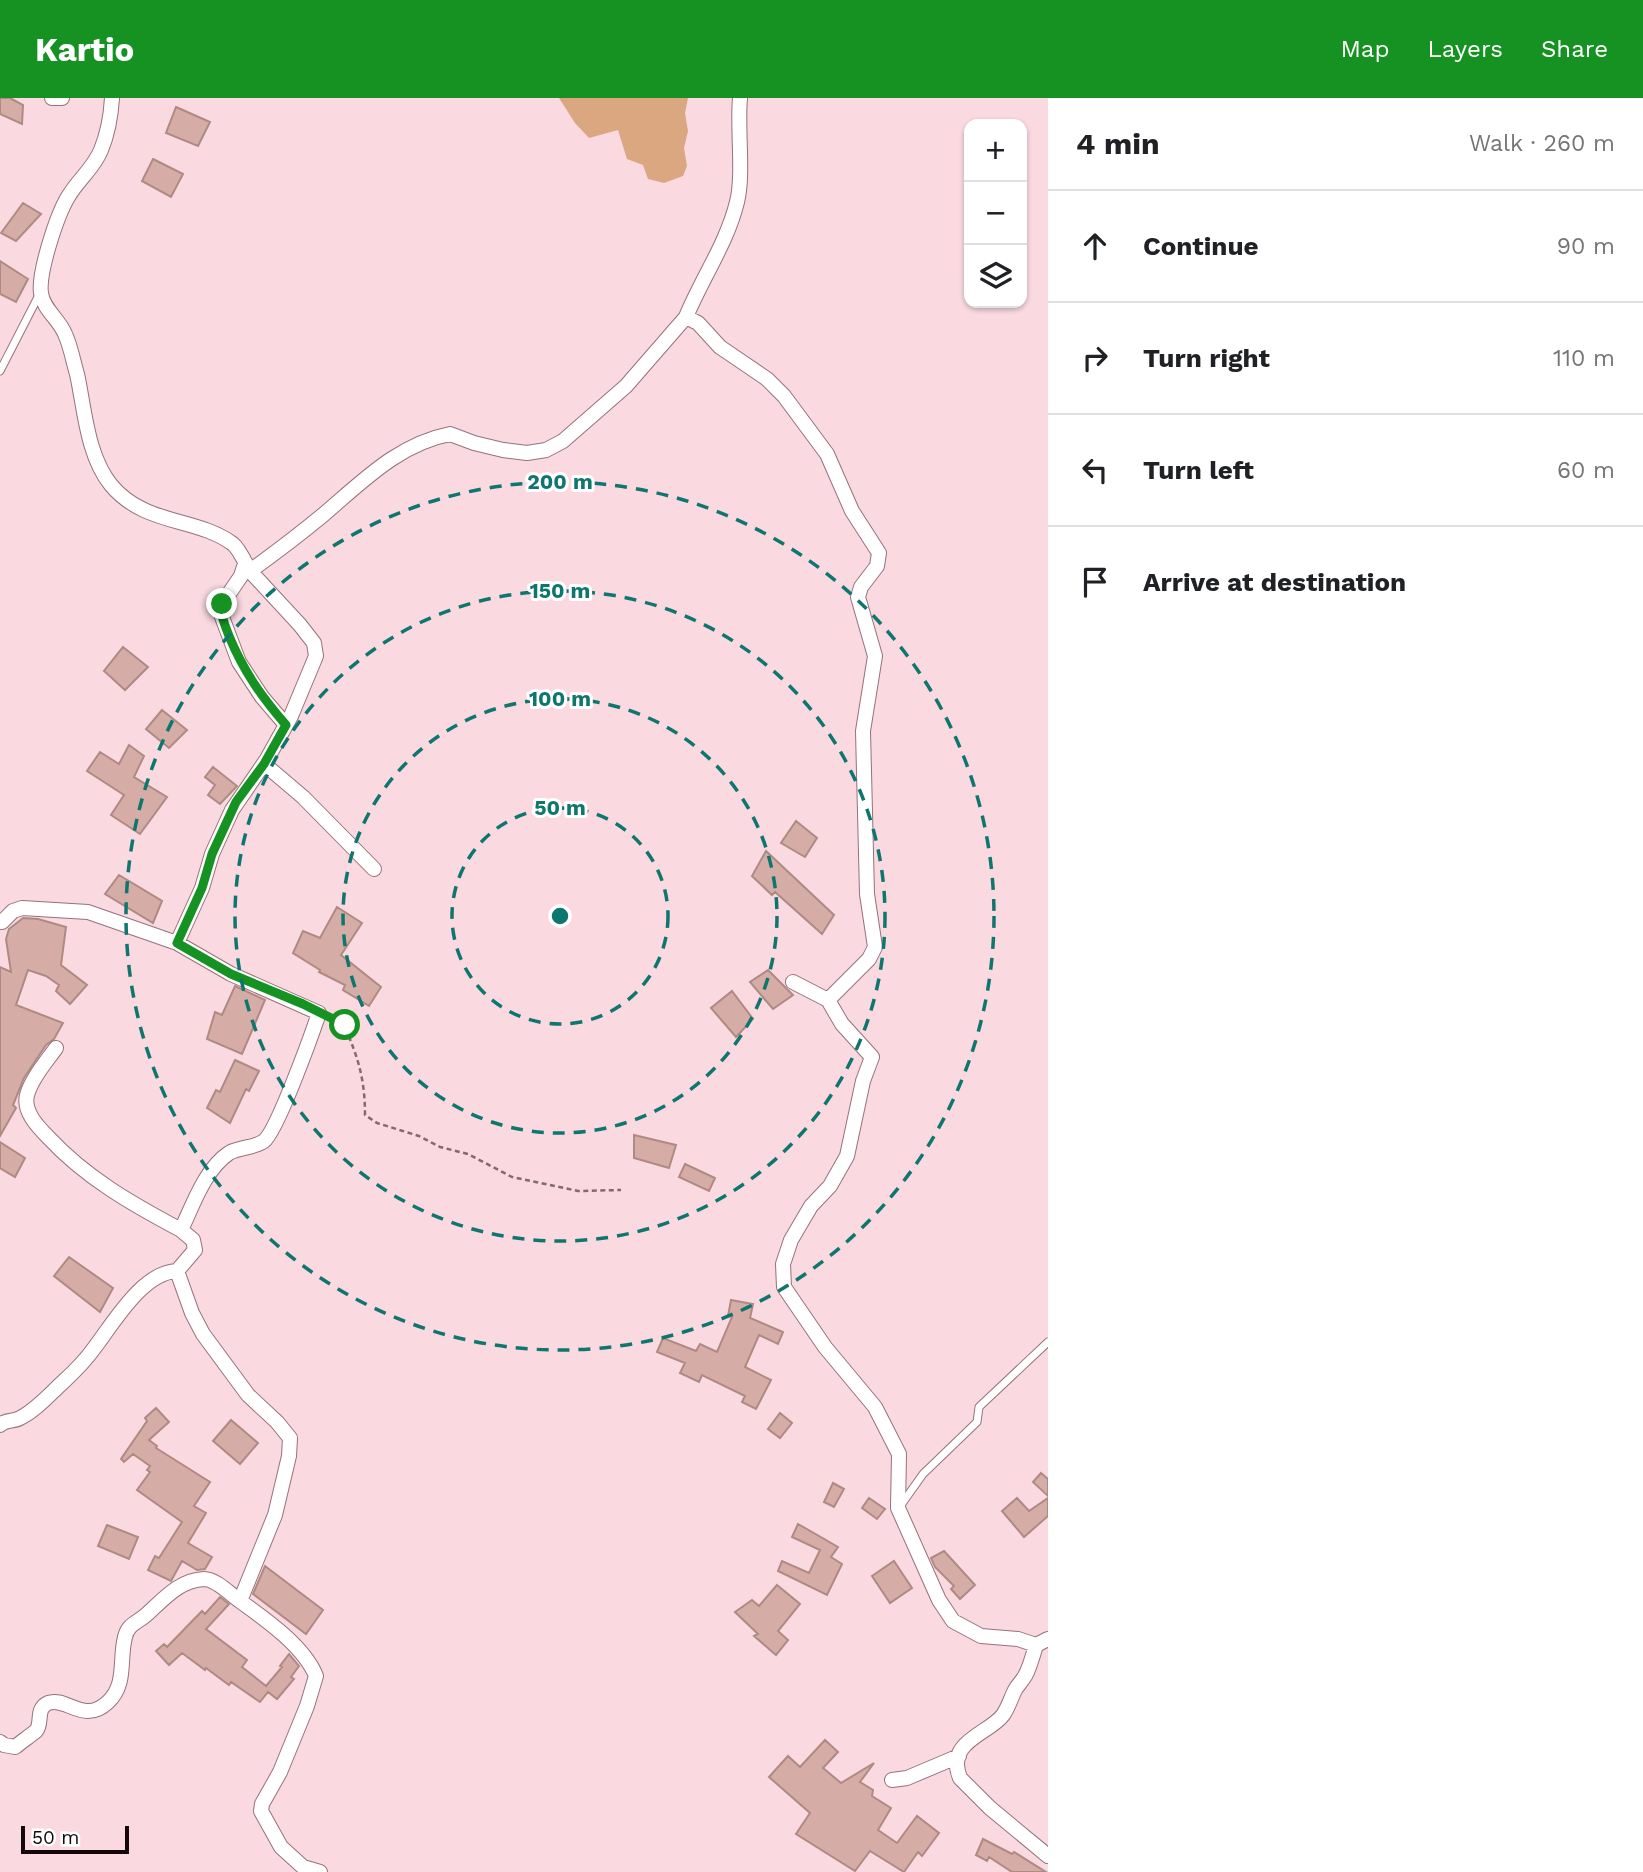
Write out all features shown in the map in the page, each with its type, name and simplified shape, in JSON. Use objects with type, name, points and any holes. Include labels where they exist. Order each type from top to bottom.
[{"type":"street","points":[[52,98],[62,98]]},
{"type":"street","points":[[112,98],[111,114],[101,152],[68,196],[56,223],[40,291],[43,302],[57,318],[65,333],[78,378],[93,452],[111,485],[130,502],[158,517],[219,535],[236,546],[248,567],[300,625],[316,649],[307,681],[286,725],[264,764],[232,810],[177,943]]},
{"type":"street","points":[[286,725],[244,670],[222,617],[222,604],[248,567],[287,544],[387,460],[450,433],[484,446],[527,453],[546,450],[563,441],[626,386],[686,317],[704,275],[725,237],[737,201],[740,98]]},
{"type":"street","points":[[686,317],[698,323],[735,359],[767,379],[799,414],[827,454],[852,511],[879,553],[877,566],[861,587],[858,597],[875,656],[863,731],[867,894],[875,947],[869,959],[828,1000]]},
{"type":"street","points":[[264,764],[303,797],[374,869]]},
{"type":"street","points":[[2,922],[13,911],[22,908],[88,912],[177,943],[231,974],[319,1013],[288,1094],[268,1136],[262,1143],[234,1150],[220,1160],[181,1230]]},
{"type":"street","points":[[793,982],[828,1000],[842,1024],[872,1057],[863,1082],[847,1156],[830,1186],[811,1206],[791,1240],[783,1264],[784,1287],[825,1347],[875,1407],[899,1454],[898,1508],[939,1600],[953,1621],[981,1636],[1042,1642],[1003,1716],[969,1740],[959,1756],[957,1771],[990,1808],[1048,1856]]},
{"type":"street","points":[[0,1424],[27,1414],[62,1383],[95,1348],[138,1292],[151,1280],[177,1271],[193,1254],[196,1246],[181,1230],[101,1184],[70,1160],[37,1126],[29,1112],[27,1096],[41,1068],[56,1048]]},
{"type":"street","points":[[177,1271],[192,1313],[203,1334],[248,1395],[278,1422],[290,1438],[289,1456],[275,1515],[240,1601]]},
{"type":"street","points":[[0,1742],[15,1747],[34,1732],[41,1709],[48,1703],[56,1702],[85,1712],[105,1705],[121,1681],[124,1646],[129,1627],[177,1588],[189,1582],[209,1580],[283,1634],[310,1663],[316,1676],[307,1706],[280,1772],[261,1807],[262,1814],[281,1847],[303,1867],[320,1872]]},
{"type":"street","points":[[892,1780],[907,1777],[959,1756]]},
{"type":"lane","points":[[0,371],[40,291]]},
{"type":"lane","points":[[898,1508],[923,1474],[977,1422],[979,1408],[1048,1342]]},
{"type":"path","points":[[319,1013],[345,1025],[356,1051],[365,1086],[365,1115],[377,1123],[419,1136],[440,1147],[468,1154],[512,1177],[578,1191],[621,1190]]},
{"type":"shaded area","points":[[559,98],[688,98],[685,113],[688,131],[684,148],[687,166],[683,176],[664,183],[648,179],[643,165],[627,159],[618,130],[589,138],[575,123]]},
{"type":"building","points":[[0,98],[10,98],[23,105],[22,124],[0,114]]},
{"type":"building","points":[[176,107],[210,122],[198,146],[166,133]]},
{"type":"building","points":[[153,159],[183,174],[171,197],[142,181]]},
{"type":"building","points":[[23,203],[41,214],[16,241],[1,233]]},
{"type":"building","points":[[0,261],[28,279],[16,302],[0,294]]},
{"type":"building","points":[[123,647],[148,667],[125,690],[104,671]]},
{"type":"building","points":[[162,710],[187,730],[169,748],[146,729]]},
{"type":"building","points":[[129,745],[144,756],[134,777],[167,797],[140,834],[111,815],[124,795],[87,771],[100,752],[119,764]]},
{"type":"building","points":[[213,767],[237,786],[220,804],[208,795],[215,785],[205,777]]},
{"type":"building","points":[[796,821],[817,838],[805,857],[781,843]]},
{"type":"building","points":[[766,851],[834,915],[822,934],[775,892],[772,895],[752,876]]},
{"type":"building","points":[[119,875],[162,901],[153,923],[105,894]]},
{"type":"building","points":[[337,907],[362,923],[341,955],[381,987],[369,1006],[343,990],[345,985],[319,972],[320,970],[293,953],[303,931],[320,938]]},
{"type":"building","points":[[23,918],[66,927],[61,965],[87,985],[70,1004],[56,991],[59,985],[46,976],[28,970],[16,1005],[63,1023],[24,1078],[13,1105],[16,1108],[0,1136],[0,967],[11,972],[6,939],[9,929]]},
{"type":"building","points":[[768,970],[793,995],[773,1009],[750,982]]},
{"type":"building","points":[[235,986],[265,1000],[242,1054],[207,1039],[215,1012],[222,1015]]},
{"type":"building","points":[[732,991],[753,1019],[736,1037],[711,1008]]},
{"type":"building","points":[[235,1060],[259,1071],[249,1091],[246,1089],[230,1123],[207,1108],[216,1090],[220,1092]]},
{"type":"building","points":[[634,1135],[676,1145],[669,1168],[634,1158]]},
{"type":"building","points":[[0,1142],[25,1158],[15,1177],[0,1168]]},
{"type":"building","points":[[685,1164],[715,1178],[709,1191],[679,1177]]},
{"type":"building","points":[[69,1257],[113,1288],[100,1312],[54,1276]]},
{"type":"building","points":[[731,1300],[753,1304],[750,1318],[783,1332],[778,1344],[759,1335],[745,1367],[771,1380],[756,1409],[742,1402],[745,1396],[702,1375],[699,1382],[680,1373],[685,1363],[657,1352],[663,1338],[696,1351],[700,1344],[717,1352],[732,1317],[728,1316]]},
{"type":"building","points":[[156,1408],[169,1422],[149,1440],[156,1448],[210,1482],[194,1506],[206,1513],[188,1543],[212,1557],[205,1569],[197,1570],[182,1561],[171,1581],[148,1570],[155,1556],[159,1558],[182,1522],[137,1490],[150,1472],[147,1470],[150,1466],[133,1454],[124,1462],[121,1459],[147,1421],[145,1418]]},
{"type":"building","points":[[780,1413],[792,1423],[780,1438],[768,1429]]},
{"type":"building","points":[[231,1420],[258,1443],[240,1464],[213,1441]]},
{"type":"building","points":[[1041,1473],[1048,1479],[1048,1496],[1033,1482]]},
{"type":"building","points":[[833,1483],[844,1489],[834,1507],[824,1502]]},
{"type":"building","points":[[869,1498],[885,1509],[877,1519],[862,1508]]},
{"type":"building","points":[[1017,1498],[1029,1511],[1048,1498],[1048,1516],[1024,1537],[1002,1511]]},
{"type":"building","points":[[798,1524],[838,1547],[831,1557],[842,1564],[827,1595],[778,1571],[782,1561],[809,1573],[820,1550],[792,1537]]},
{"type":"building","points":[[107,1525],[138,1537],[129,1559],[98,1546]]},
{"type":"building","points":[[944,1551],[975,1585],[960,1599],[951,1589],[954,1586],[935,1567],[931,1558]]},
{"type":"building","points":[[894,1561],[912,1588],[890,1603],[872,1576]]},
{"type":"building","points":[[265,1566],[323,1610],[306,1634],[253,1594]]},
{"type":"building","points":[[777,1585],[800,1604],[778,1631],[788,1640],[776,1655],[754,1636],[758,1634],[735,1612],[752,1600],[759,1606]]},
{"type":"building","points":[[220,1597],[229,1604],[206,1629],[247,1660],[242,1667],[266,1686],[289,1654],[299,1666],[291,1677],[294,1679],[277,1699],[268,1692],[260,1702],[231,1682],[229,1685],[206,1668],[205,1670],[182,1653],[169,1665],[156,1651],[164,1644],[167,1647],[202,1611],[205,1614]]},
{"type":"building","points":[[825,1740],[838,1752],[823,1768],[841,1783],[874,1763],[860,1782],[873,1790],[872,1796],[891,1808],[878,1830],[897,1843],[917,1816],[939,1833],[922,1856],[918,1852],[904,1872],[870,1851],[855,1871],[796,1834],[810,1813],[769,1777],[788,1756],[800,1767]]},
{"type":"building","points":[[983,1839],[1012,1854],[1014,1852],[1046,1872],[1012,1872],[989,1857],[987,1861],[976,1855]]},
{"type":"route","points":[[222,604],[222,617],[239,662],[262,697],[286,725],[264,764],[236,802],[177,943],[231,974],[345,1025]]}]
